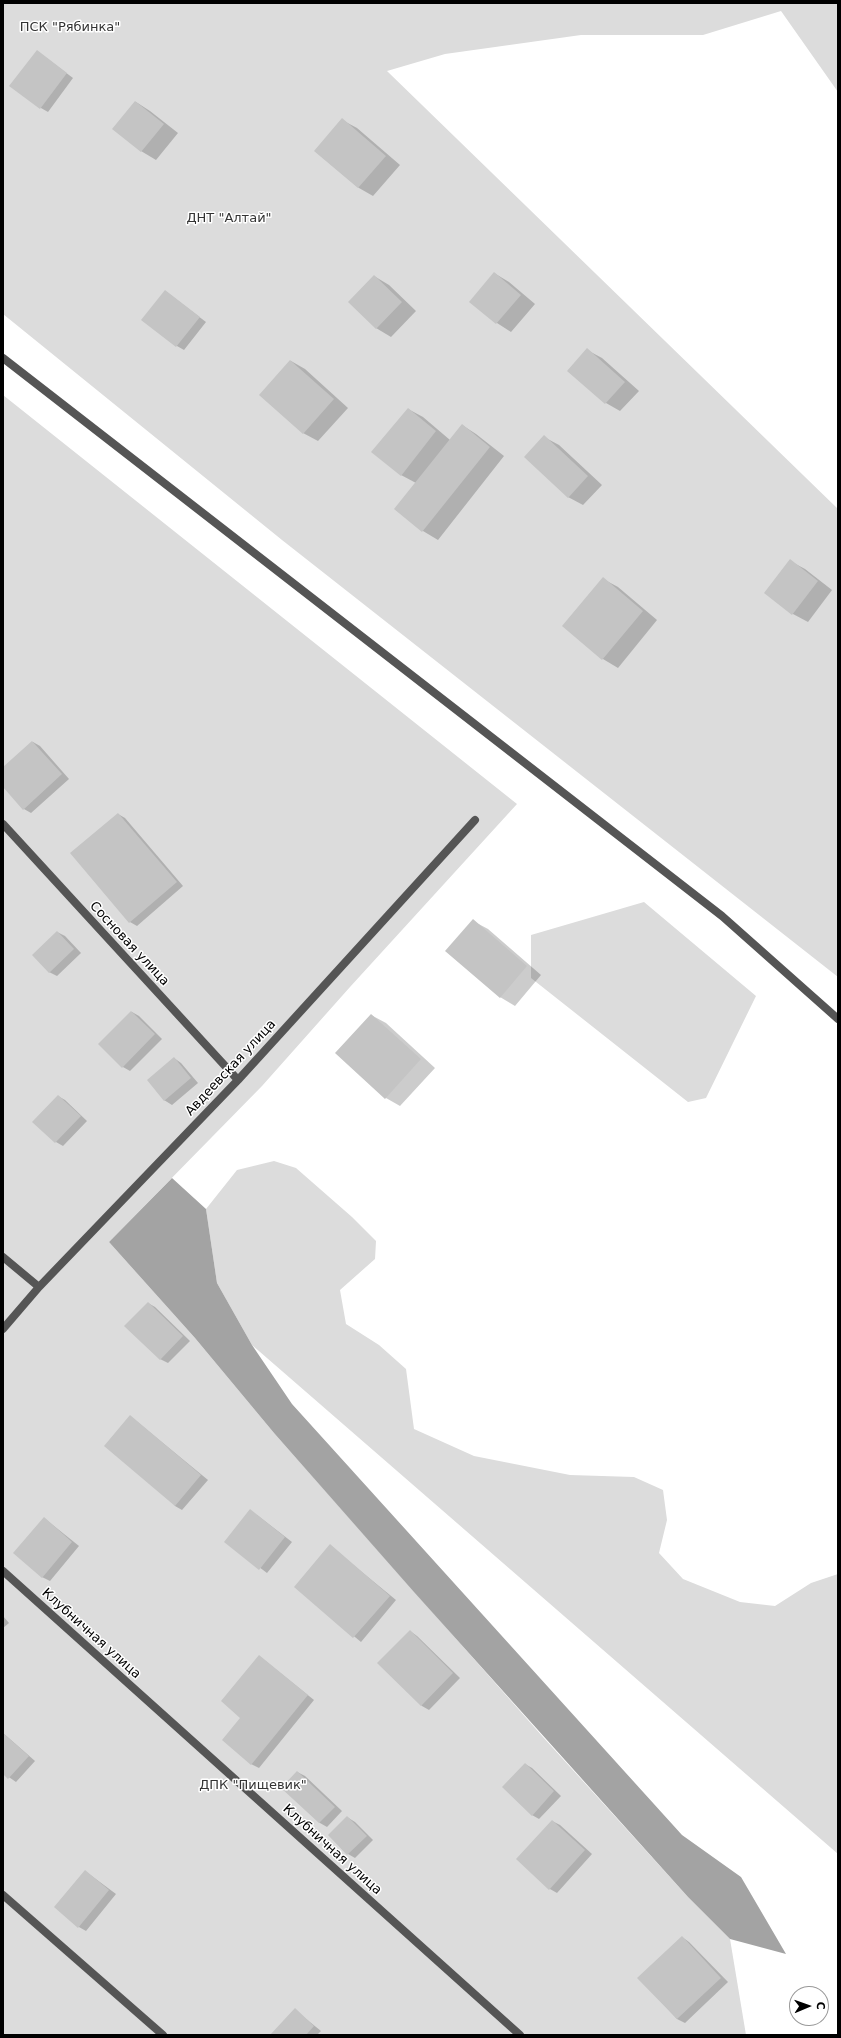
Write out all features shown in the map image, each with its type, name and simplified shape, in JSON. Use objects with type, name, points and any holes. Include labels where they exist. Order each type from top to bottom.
[{"type":"street","points":[[3,358],[722,916],[838,1019]]},
{"type":"street","name":"Авдеевская улица","points":[[3,1329],[39,1287],[238,1080],[475,820]]},
{"type":"street","name":"Сосновая улица","points":[[3,824],[238,1080]]},
{"type":"street","points":[[3,1257],[39,1287]]},
{"type":"street","name":"Клубничная улица","points":[[3,1572],[520,2035]]},
{"type":"street","points":[[3,1895],[163,2035]]},
{"type":"green space","name":"ДНТ \"Алтай\"","points":[[3,3],[838,3],[838,92],[781,11],[703,35],[581,35],[445,54],[387,71],[838,509],[838,977],[282,540],[3,314]]},
{"type":"green space","name":"ДПК \"Пищевик\"","points":[[3,395],[517,804],[262,1086],[109,1242],[195,1338],[274,1433],[543,1737],[688,1897],[730,1939],[746,2035],[3,2035]]},
{"type":"green space","points":[[644,902],[756,996],[706,1098],[688,1102],[531,978],[531,935]]},
{"type":"green space","points":[[274,1161],[296,1168],[352,1217],[376,1241],[375,1259],[340,1290],[346,1324],[379,1345],[406,1369],[414,1429],[474,1456],[570,1475],[634,1477],[663,1490],[667,1520],[659,1553],[683,1579],[740,1602],[775,1606],[811,1583],[838,1574],[838,1854],[252,1345],[217,1283],[206,1209],[237,1170]]},
{"type":"shaded area","points":[[172,1178],[206,1209],[217,1283],[252,1345],[292,1404],[682,1835],[741,1877],[786,1954],[730,1939],[688,1897],[414,1592],[274,1433],[195,1338],[109,1242]]},
{"type":"building","points":[[37,50],[67,73],[40,109],[9,86]]},
{"type":"building","points":[[135,101],[164,124],[141,152],[112,129]]},
{"type":"building","points":[[342,118],[386,156],[358,188],[314,151]]},
{"type":"building","points":[[494,272],[521,295],[496,324],[469,302]]},
{"type":"building","points":[[374,275],[402,302],[376,329],[348,302]]},
{"type":"building","points":[[165,290],[200,317],[176,347],[141,320]]},
{"type":"building","points":[[587,348],[625,382],[605,404],[567,371]]},
{"type":"building","points":[[290,360],[334,399],[303,434],[259,395]]},
{"type":"building","points":[[408,408],[436,431],[401,476],[371,452]]},
{"type":"building","points":[[462,424],[490,447],[422,532],[394,509]]},
{"type":"building","points":[[544,435],[588,476],[568,498],[524,457]]},
{"type":"building","points":[[790,559],[818,581],[792,615],[764,593]]},
{"type":"building","points":[[603,577],[643,611],[602,660],[562,626]]},
{"type":"building","points":[[32,741],[62,774],[23,810],[3,787],[3,767]]},
{"type":"building","points":[[118,813],[177,882],[129,923],[70,853]]},
{"type":"building","points":[[473,919],[527,966],[500,998],[445,951]]},
{"type":"building","points":[[57,931],[74,949],[49,973],[32,955]]},
{"type":"building","points":[[131,1011],[155,1034],[122,1068],[98,1044]]},
{"type":"building","points":[[371,1014],[421,1059],[385,1099],[335,1053]]},
{"type":"building","points":[[174,1057],[191,1078],[164,1101],[147,1080]]},
{"type":"building","points":[[58,1095],[81,1116],[55,1143],[32,1122]]},
{"type":"building","points":[[148,1302],[183,1336],[160,1360],[124,1326]]},
{"type":"building","points":[[130,1415],[201,1475],[175,1506],[104,1446]]},
{"type":"building","points":[[250,1509],[285,1537],[259,1570],[224,1542]]},
{"type":"building","points":[[44,1517],[72,1542],[42,1578],[13,1553]]},
{"type":"building","points":[[330,1544],[390,1596],[353,1638],[294,1587]]},
{"type":"building","points":[[410,1630],[453,1673],[421,1706],[377,1663]]},
{"type":"building","points":[[259,1655],[308,1695],[251,1765],[222,1740],[240,1718],[221,1701]]},
{"type":"building","points":[[3,1733],[29,1756],[8,1779],[3,1774]]},
{"type":"building","points":[[525,1763],[554,1791],[532,1816],[502,1787]]},
{"type":"building","points":[[297,1771],[335,1807],[319,1823],[281,1788]]},
{"type":"building","points":[[347,1816],[367,1836],[347,1855],[328,1835]]},
{"type":"building","points":[[552,1820],[585,1850],[549,1890],[516,1859]]},
{"type":"building","points":[[85,1870],[109,1890],[78,1928],[54,1907]]},
{"type":"building","points":[[682,1936],[721,1978],[677,2019],[637,1978]]},
{"type":"building","points":[[295,2008],[314,2026],[306,2035],[270,2035]]},
{"type":"park label","name":"ПСК \"Рябинка\"","points":[[70,28]]}]
